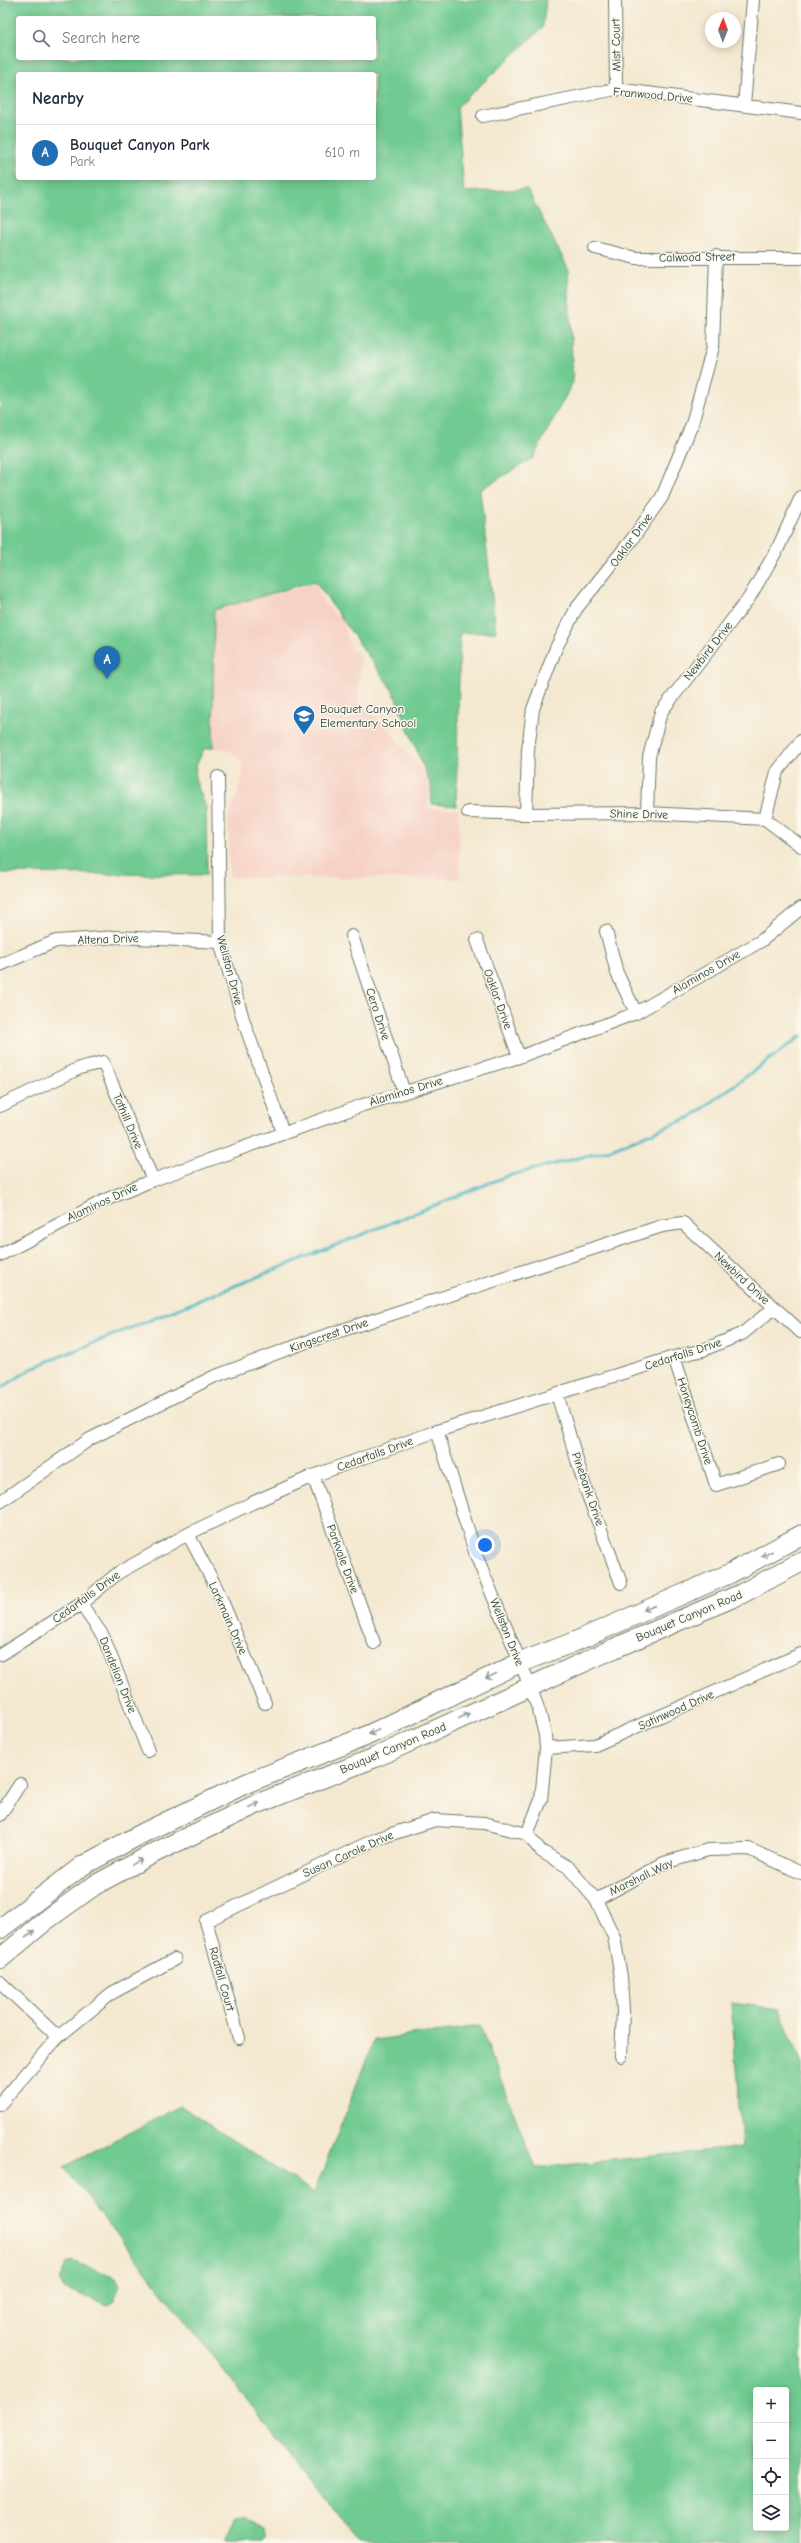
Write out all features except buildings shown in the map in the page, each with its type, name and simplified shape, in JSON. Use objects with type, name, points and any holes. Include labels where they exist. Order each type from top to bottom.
[{"type":"main road","name":"Bouquet Canyon Road","points":[[0,1929],[82,1866],[143,1833],[247,1783],[364,1736],[519,1663],[574,1642],[731,1573],[801,1535]]},
{"type":"main road","name":"Bouquet Canyon Road","points":[[0,1959],[45,1921],[95,1885],[154,1853],[257,1804],[374,1758],[530,1686],[741,1594],[801,1562]]},
{"type":"street","name":"Mist Court","points":[[615,0],[616,90]]},
{"type":"street","points":[[744,105],[753,0]]},
{"type":"street","name":"Franwood Drive","points":[[483,116],[616,90],[801,113]]},
{"type":"street","name":"Calwood Street","points":[[595,248],[636,258],[716,256],[801,258]]},
{"type":"street","name":"Oaklar Drive","points":[[526,814],[528,750],[533,709],[556,648],[576,609],[633,538],[662,497],[692,424],[713,347],[716,256]]},
{"type":"street","name":"Newbird Drive","points":[[647,813],[649,757],[661,712],[749,598],[778,548],[801,497]]},
{"type":"street","points":[[801,741],[777,772],[765,819],[801,846]]},
{"type":"street","name":"Wellston Drive","points":[[218,778],[220,942],[244,1022],[283,1132]]},
{"type":"street","name":"Shine Drive","points":[[468,812],[526,814],[647,813],[765,819]]},
{"type":"street","name":"Alaminos Drive","points":[[0,1255],[105,1200],[153,1180],[283,1132],[404,1092],[519,1057],[636,1013],[761,941],[801,908]]},
{"type":"street","points":[[606,931],[617,973],[636,1013]]},
{"type":"street","name":"Cero Drive","points":[[352,936],[404,1092]]},
{"type":"street","name":"Altena Drive","points":[[0,965],[56,942],[116,937],[220,942]]},
{"type":"street","name":"Oaklar Drive","points":[[477,940],[519,1057]]},
{"type":"street","name":"Tothill Drive","points":[[0,1106],[80,1068],[103,1062],[153,1180]]},
{"type":"street","name":"Newbird Drive","points":[[683,1224],[801,1332]]},
{"type":"street","name":"Kingscrest Drive","points":[[0,1502],[90,1439],[213,1377],[309,1341],[474,1286],[662,1226],[683,1224]]},
{"type":"street","name":"Cedarfalls Drive","points":[[0,1655],[81,1604],[118,1573],[188,1534],[313,1476],[437,1431],[674,1357],[703,1350],[742,1334],[774,1308]]},
{"type":"street","name":"Honeycomb Drive","points":[[674,1357],[716,1485],[779,1464]]},
{"type":"street","name":"Pinebank Drive","points":[[557,1394],[586,1490],[622,1583]]},
{"type":"street","name":"Wellston Drive","points":[[437,1431],[476,1555],[539,1711],[546,1748],[540,1800],[527,1834]]},
{"type":"street","name":"Parkvale Drive","points":[[313,1476],[374,1642]]},
{"type":"street","name":"Larkmain Drive","points":[[188,1534],[217,1589],[265,1703]]},
{"type":"street","name":"Dandelion Drive","points":[[81,1604],[103,1636],[148,1751]]},
{"type":"street","name":"Satinwood Drive","points":[[546,1748],[595,1745],[801,1654]]},
{"type":"street","points":[[0,1815],[20,1784]]},
{"type":"street","name":"Susan Carole Drive","points":[[206,1921],[376,1839],[435,1820],[484,1823],[527,1834]]},
{"type":"street","points":[[527,1834],[541,1851],[568,1867],[596,1900],[614,1937],[621,1977],[623,2011],[621,2056]]},
{"type":"street","name":"Marshall Way","points":[[596,1900],[664,1863],[708,1850],[749,1849],[801,1873]]},
{"type":"street","name":"Radfall Court","points":[[206,1921],[239,2038]]},
{"type":"street","points":[[0,2104],[58,2037],[112,1993],[175,1959]]},
{"type":"street","points":[[0,1982],[58,2037]]},
{"type":"shaded area","name":"Bouquet Canyon Elementary School","points":[[315,584],[324,603],[343,622],[351,650],[357,652],[361,661],[358,704],[364,707],[385,725],[422,771],[429,786],[428,808],[458,809],[460,879],[229,877],[228,819],[242,779],[243,769],[240,760],[233,753],[222,748],[213,748],[214,609]]},
{"type":"green space","points":[[0,0],[546,0],[543,27],[457,107],[464,192],[527,189],[568,268],[573,382],[533,458],[480,490],[496,632],[460,633],[456,806],[432,804],[431,786],[393,691],[315,581],[214,610],[213,748],[204,749],[196,766],[195,779],[206,808],[207,875],[0,873]]},
{"type":"green space","points":[[731,2003],[780,2009],[801,2063],[801,2543],[359,2543],[64,2167],[180,2106],[314,2193],[374,2040],[480,2026],[535,2168],[742,2147]]},
{"type":"green space","points":[[73,2261],[116,2277],[120,2285],[114,2302],[107,2305],[63,2288],[60,2281],[67,2263]]},
{"type":"green space","points":[[247,2520],[265,2530],[266,2539],[263,2543],[226,2543],[237,2522]]},
{"type":"waterway","points":[[0,1389],[34,1367],[507,1176],[606,1151],[691,1117],[801,1036]]},
{"type":"place","name":"Bouquet Canyon Park","points":[[107,679]]},
{"type":"place","name":"Bouquet Canyon Elementary School","points":[[304,736]]}]
